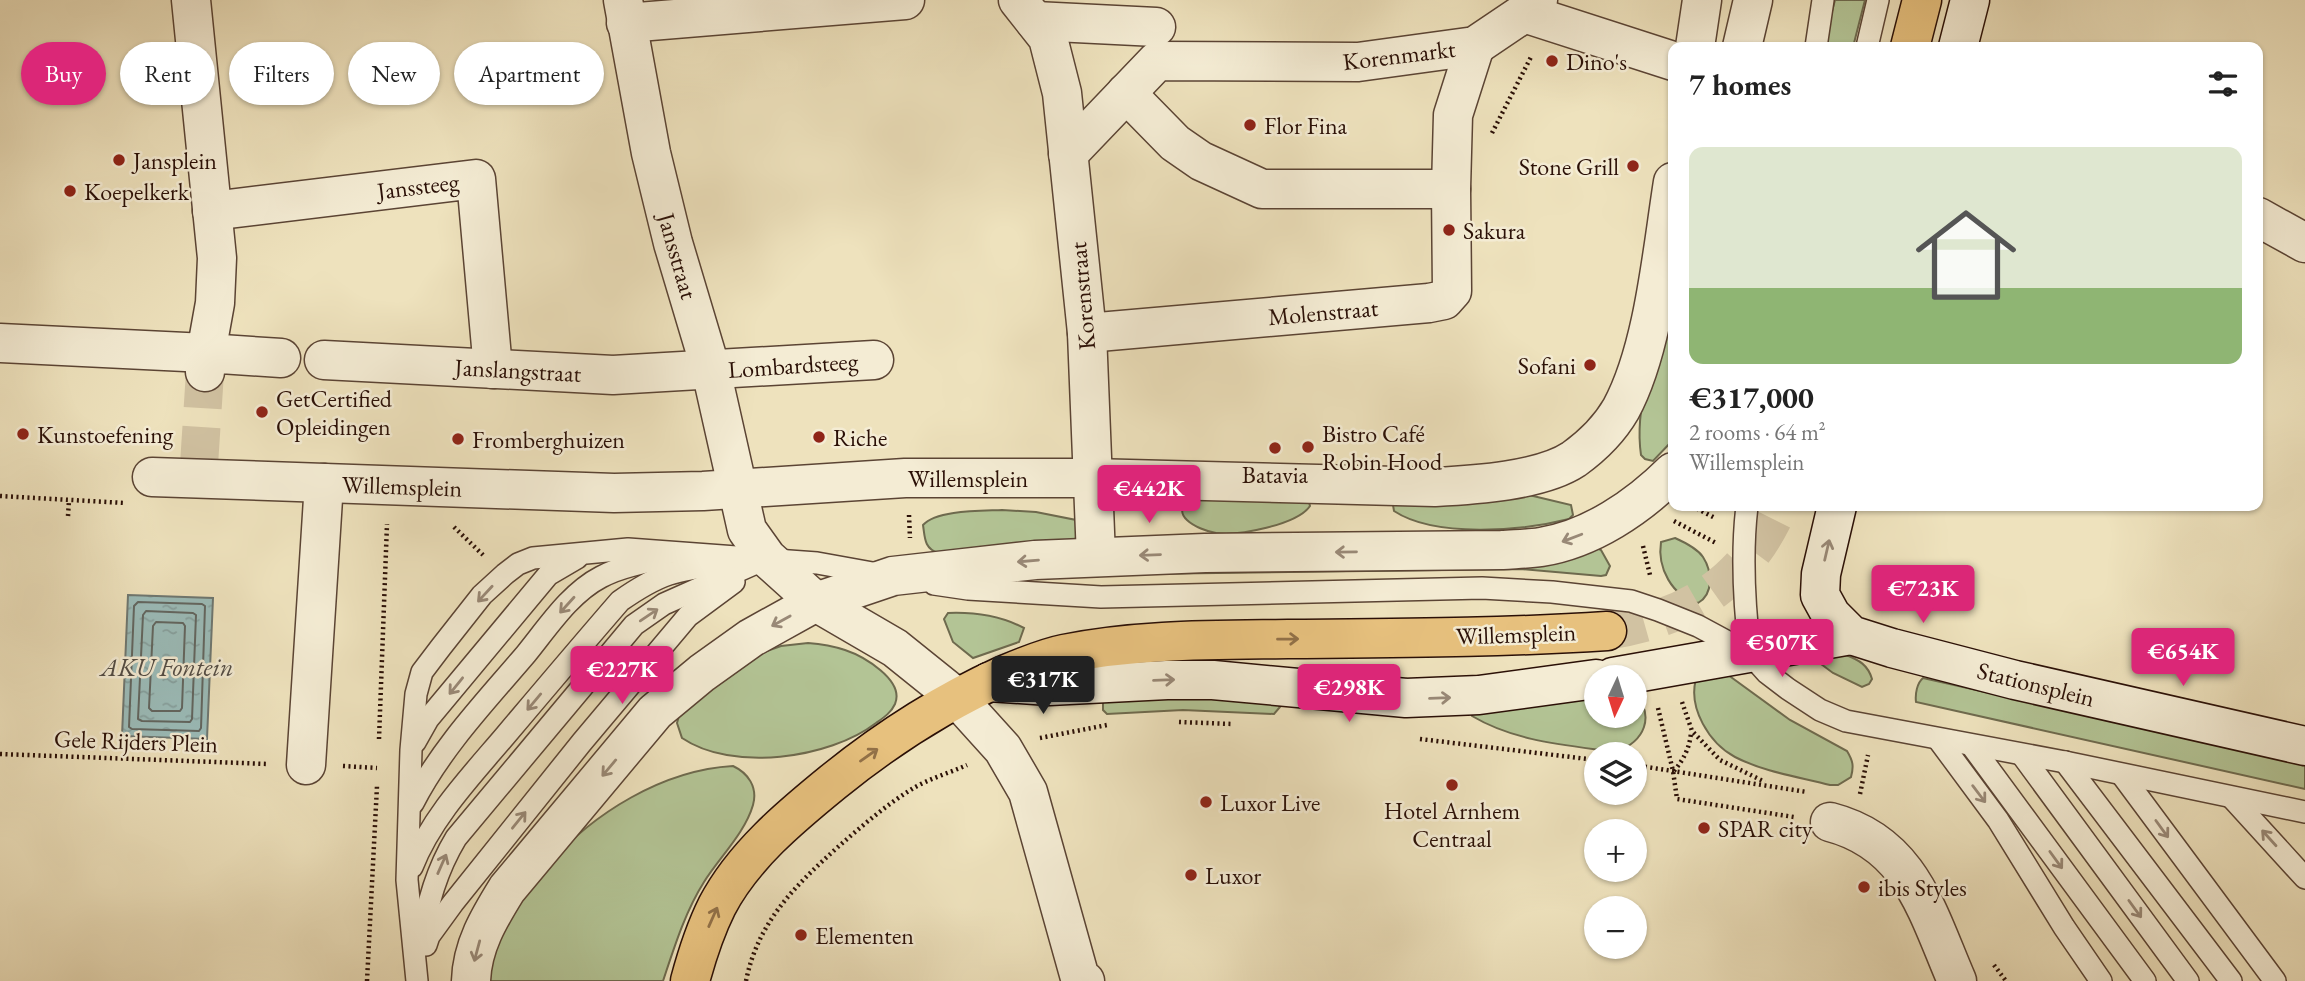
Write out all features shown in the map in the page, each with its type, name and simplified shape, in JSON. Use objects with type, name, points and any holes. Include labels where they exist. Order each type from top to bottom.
[{"type":"main road","points":[[1911,42],[1922,0]]},
{"type":"main road","name":"Willemsplein","points":[[690,981],[700,946],[718,905],[741,869],[775,833],[844,773],[899,734],[973,689],[1023,667],[1063,654],[1135,644],[1220,640],[1550,635],[1607,631]]},
{"type":"street","points":[[191,0],[217,258],[215,303],[205,362]]},
{"type":"street","points":[[624,11],[905,0]]},
{"type":"street","points":[[1696,42],[1702,0]]},
{"type":"street","points":[[1743,42],[1753,0]]},
{"type":"street","points":[[1959,42],[1970,0]]},
{"type":"street","points":[[1475,46],[1531,7],[1668,59]]},
{"type":"street","name":"Jansstraat","points":[[624,11],[673,243],[711,370],[741,499]]},
{"type":"street","name":"Korenmarkt","points":[[1034,20],[1156,29],[1358,62],[1475,46],[1453,115],[1451,188]]},
{"type":"street","name":"Korenstraat","points":[[1034,20],[1062,93],[1087,333],[1096,557]]},
{"type":"street","points":[[1068,154],[1126,93],[1156,29]]},
{"type":"street","points":[[1126,93],[1184,149],[1226,174],[1262,189],[1451,188]]},
{"type":"street","name":"Janssteeg","points":[[212,211],[476,179],[493,369]]},
{"type":"street","name":"Molenstraat","points":[[1087,333],[1444,300],[1452,290],[1451,188]]},
{"type":"street","name":"Willemsplein","points":[[143,491],[198,484],[324,483],[614,493],[703,491],[741,499],[905,478],[1091,478],[1435,487],[1469,485],[1543,473],[1573,460],[1601,437],[1620,411],[1634,381],[1652,313],[1668,213]]},
{"type":"street","points":[[2263,220],[2305,243]]},
{"type":"street","points":[[0,343],[205,362],[281,358]]},
{"type":"street","name":"Janslangstraat","points":[[324,360],[614,375],[711,370]]},
{"type":"street","name":"Lombardsteeg","points":[[711,370],[874,360]]},
{"type":"street","points":[[471,981],[476,951],[486,921],[507,889],[655,712],[702,673],[751,638],[816,602],[893,576],[1035,560],[1205,553],[1502,550],[1542,547],[1570,540],[1639,503],[1668,477]]},
{"type":"street","name":"Willemsplein","points":[[288,764],[324,483]]},
{"type":"street","points":[[741,499],[747,530],[767,558],[816,602],[973,689],[1028,792],[1079,980]]},
{"type":"street","points":[[1837,511],[1821,574],[1820,595],[1831,615],[1851,635]]},
{"type":"street","points":[[1647,671],[1851,635]]},
{"type":"street","name":"Stationsplein","points":[[1851,635],[2015,680],[2305,746]]},
{"type":"street","name":"Willemsplein","points":[[973,689],[1213,680],[1406,698],[1479,695],[1584,682]]},
{"type":"street","points":[[1830,822],[1853,828],[1869,837],[1884,848],[1902,868],[1918,892],[1957,981]]},
{"type":"lane","points":[[1816,42],[1819,14],[1824,0]]},
{"type":"lane","points":[[1868,42],[1878,0]]},
{"type":"lane","points":[[1746,511],[1743,591],[1750,654]]},
{"type":"lane","points":[[416,980],[407,880],[411,750],[416,694],[422,672],[482,595],[512,569],[533,558],[628,549],[817,563],[968,589],[1060,596],[1482,588],[1631,601],[1699,626],[1750,654],[1767,673],[1820,710],[1846,721],[2065,762],[2305,812]]},
{"type":"lane","points":[[410,808],[429,773],[489,697],[576,596],[600,578],[632,565],[695,552]]},
{"type":"lane","points":[[411,750],[428,719],[548,575],[562,565],[589,553]]},
{"type":"lane","points":[[407,880],[419,849],[468,781],[620,601],[647,582],[676,570],[767,558]]},
{"type":"lane","points":[[416,980],[429,936],[453,902],[582,742],[688,616],[767,558]]},
{"type":"lane","points":[[416,980],[424,925],[442,860],[456,838],[605,657],[634,625],[664,604],[767,558]]},
{"type":"lane","points":[[1938,739],[1998,820],[2101,981]]},
{"type":"lane","points":[[1972,746],[2145,981]]},
{"type":"lane","points":[[2022,755],[2188,981]]},
{"type":"lane","points":[[2065,762],[2231,981]]},
{"type":"lane","points":[[2122,775],[2275,981]]},
{"type":"lane","points":[[2232,798],[2305,878]]},
{"type":"path","points":[[1490,138],[1535,49]]},
{"type":"path","points":[[0,496],[69,500],[143,491]]},
{"type":"path","points":[[68,516],[69,500]]},
{"type":"path","points":[[1172,722],[1237,724]]},
{"type":"path","points":[[746,981],[749,965],[763,931],[786,896],[866,822],[913,788],[1003,749],[1054,734],[1118,724]]},
{"type":"path","points":[[1692,731],[1686,754],[1673,771],[1677,799],[1830,822]]},
{"type":"path","points":[[1410,738],[1584,759]]},
{"type":"path","name":"Gele Rijders Plein","points":[[0,754],[288,764]]},
{"type":"path","points":[[1647,767],[1772,785]]},
{"type":"green space","points":[[1835,0],[1865,0],[1854,42],[1827,42]]},
{"type":"green space","points":[[1668,324],[1668,445],[1653,461],[1641,455],[1640,418],[1652,363]]},
{"type":"green space","points":[[1529,495],[1571,505],[1573,515],[1569,519],[1528,527],[1455,529],[1411,520],[1394,511],[1393,505]]},
{"type":"green space","points":[[1193,497],[1309,502],[1310,506],[1293,519],[1280,524],[1238,533],[1216,533],[1193,525],[1183,515],[1185,503]]},
{"type":"green space","points":[[1002,510],[1036,512],[1076,520],[1082,532],[1074,540],[938,553],[926,542],[923,525],[938,516]]},
{"type":"green space","points":[[1675,538],[1697,551],[1708,569],[1709,588],[1698,603],[1681,594],[1668,580],[1664,571],[1661,542]]},
{"type":"green space","points":[[1593,546],[1601,550],[1610,566],[1606,575],[1520,569],[1143,574]]},
{"type":"green space","points":[[948,613],[987,616],[1024,628],[1019,642],[973,658],[953,642],[944,619]]},
{"type":"green space","points":[[808,643],[845,650],[880,670],[894,686],[895,704],[891,710],[856,735],[833,745],[780,757],[727,755],[703,749],[682,738],[677,723],[680,712],[764,652],[781,646]]},
{"type":"green space","points":[[1846,655],[1865,667],[1872,679],[1869,684],[1862,687],[1833,673],[1817,661],[1817,658]]},
{"type":"green space","points":[[1724,672],[1790,720],[1847,751],[1852,764],[1851,777],[1838,785],[1830,785],[1758,767],[1726,751],[1703,724],[1694,690],[1696,679]]},
{"type":"green space","points":[[1923,678],[2305,764],[2305,789],[1916,702],[1917,689]]},
{"type":"green space","points":[[1584,689],[1584,728],[1644,728],[1634,742],[1584,742],[1584,747],[1506,732],[1472,716],[1471,709]]},
{"type":"green space","points":[[1124,695],[1276,702],[1280,707],[1274,714],[1183,710],[1107,714],[1103,710],[1103,701]]},
{"type":"green space","points":[[733,766],[750,781],[754,792],[753,805],[738,835],[691,905],[663,981],[486,981],[490,948],[496,934],[548,865],[586,828],[608,812],[656,785],[707,769]]},
{"type":"water","name":"AKU Fontein","points":[[128,595],[213,598],[207,739],[122,736]]},
{"type":"tunnel","points":[[199,465],[205,372]]},
{"type":"tunnel","points":[[1607,631],[1663,617],[1711,593],[1750,556],[1776,511]]},
{"type":"place","name":"Dino's","points":[[1552,61]]},
{"type":"place","name":"Flor Fina","points":[[1250,125]]},
{"type":"place","name":"Jansplein","points":[[119,160]]},
{"type":"place","name":"Stone Grill","points":[[1633,166]]},
{"type":"place","name":"Koepelkerk","points":[[70,191]]},
{"type":"place","name":"Sakura","points":[[1449,230]]},
{"type":"place","name":"Sofani","points":[[1590,365]]},
{"type":"place","name":"GetCertified Opleidingen","points":[[262,412]]},
{"type":"place","name":"Kunstoefening","points":[[23,434]]},
{"type":"place","name":"Riche","points":[[819,437]]},
{"type":"place","name":"Fromberghuizen","points":[[458,439]]},
{"type":"place","name":"Bistro Café Robin Hood","points":[[1308,447]]},
{"type":"place","name":"Batavia","points":[[1275,448]]},
{"type":"place","name":"Hotel Arnhem Centraal","points":[[1452,785]]},
{"type":"place","name":"Luxor Live","points":[[1206,802]]},
{"type":"place","name":"SPAR city","points":[[1704,828]]},
{"type":"place","name":"Luxor","points":[[1191,875]]},
{"type":"place","name":"ibis Styles","points":[[1864,887]]},
{"type":"place","name":"Elementen","points":[[801,935]]}]
